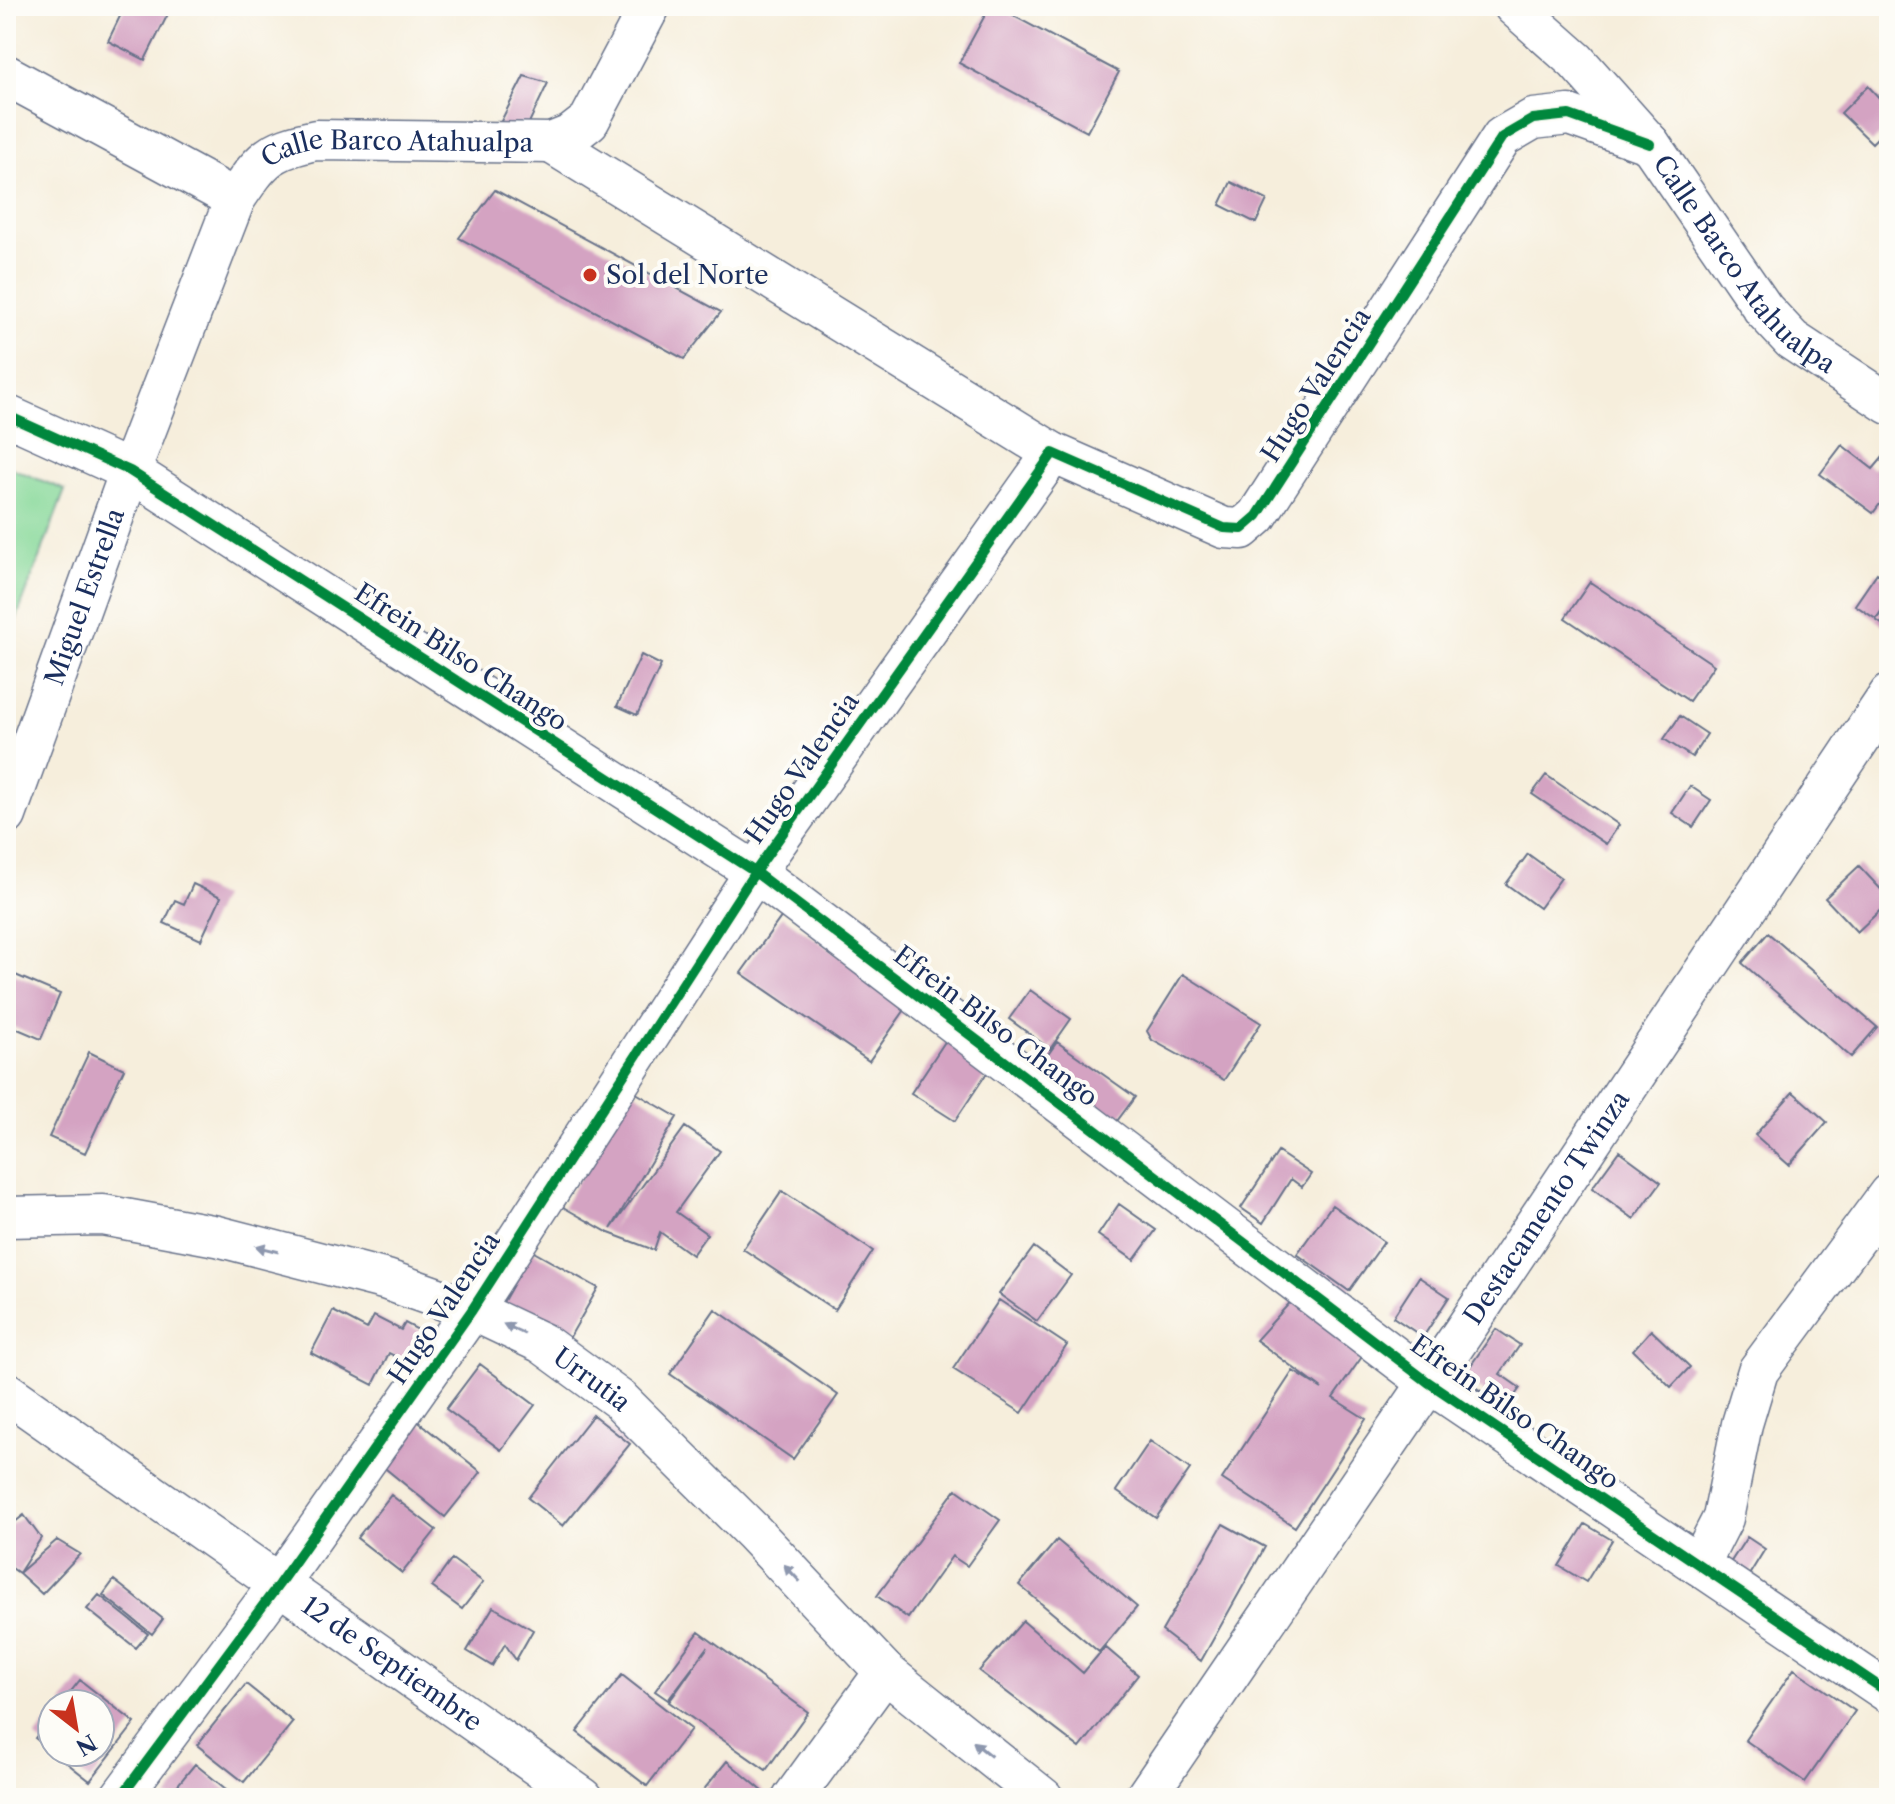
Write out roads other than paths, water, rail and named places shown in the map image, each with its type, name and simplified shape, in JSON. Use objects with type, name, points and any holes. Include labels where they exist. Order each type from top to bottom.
[{"type":"street","name":"Calle Barco Atahualpa","points":[[235,199],[258,165],[284,147],[316,140],[551,143],[571,135],[589,121],[650,6]]},
{"type":"street","name":"Calle Barco Atahualpa","points":[[1514,6],[1576,61],[1650,144],[1764,310],[1792,340],[1889,404]]},
{"type":"street","points":[[6,75],[235,199]]},
{"type":"street","name":"Hugo Valencia","points":[[120,1798],[279,1584],[472,1310],[755,872],[1053,453],[1224,528],[1242,529],[1257,516],[1502,137],[1533,119],[1569,115],[1650,144]]},
{"type":"street","points":[[551,143],[1053,453]]},
{"type":"street","name":"Miguel Estrella","points":[[6,815],[130,471],[235,199]]},
{"type":"street","name":"Efrein Bilso Chango","points":[[6,415],[130,471],[755,872],[1428,1382],[1889,1693]]},
{"type":"street","name":"Destacamento Twinza","points":[[1145,1798],[1889,695]]},
{"type":"street","points":[[1699,1565],[1723,1518],[1742,1424],[1758,1371],[1889,1194]]},
{"type":"street","name":"Urrutia","points":[[6,1217],[103,1215],[217,1236],[387,1280],[472,1310],[542,1343],[620,1400],[753,1532],[885,1672],[1043,1798]]},
{"type":"street","name":"12 de Septiembre","points":[[6,1392],[583,1798]]},
{"type":"street","points":[[793,1798],[885,1672]]},
{"type":"place","name":"Sol del Norte","points":[[590,275]]}]
